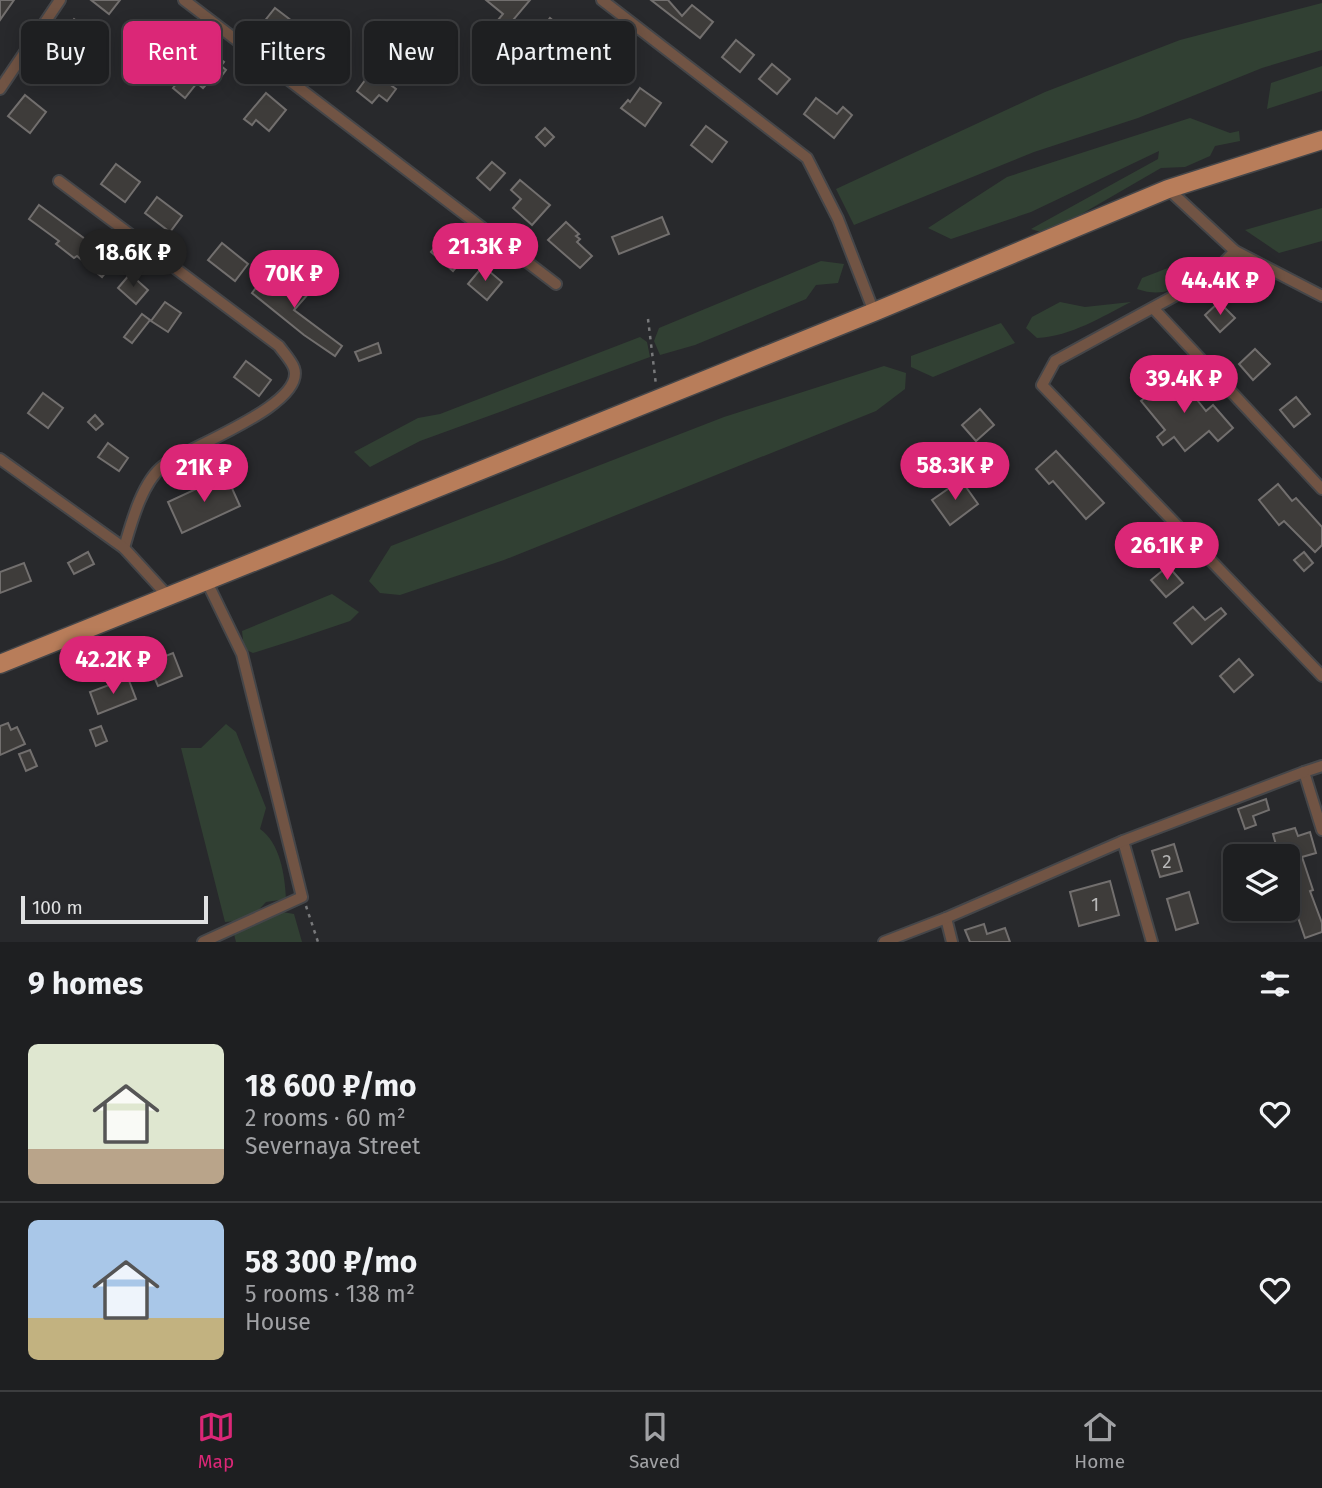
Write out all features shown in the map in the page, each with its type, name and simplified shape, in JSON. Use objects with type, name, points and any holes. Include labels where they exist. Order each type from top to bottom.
[{"type":"main road","points":[[0,664],[874,312],[1168,189],[1322,140]]},
{"type":"street","points":[[0,89],[60,0]]},
{"type":"street","points":[[184,0],[556,284]]},
{"type":"street","points":[[602,0],[807,158],[838,219],[874,312]]},
{"type":"street","points":[[59,181],[279,346],[295,369],[293,385],[275,404],[162,467],[148,486],[132,518],[124,548]]},
{"type":"street","points":[[1168,189],[1235,251],[1322,296]]},
{"type":"street","points":[[1235,251],[1211,276],[1055,361],[1042,385],[1322,676]]},
{"type":"street","points":[[1153,308],[1322,489]]},
{"type":"street","points":[[0,459],[124,548],[167,595]]},
{"type":"street","points":[[203,942],[302,897],[242,654],[206,580]]},
{"type":"street","points":[[884,942],[1123,841],[1322,766]]},
{"type":"street","points":[[1304,772],[1322,830]]},
{"type":"street","points":[[1123,841],[1152,942]]},
{"type":"street","points":[[946,918],[952,942]]},
{"type":"path","points":[[648,319],[657,399]]},
{"type":"path","points":[[302,897],[318,942]]},
{"type":"green space","points":[[1322,3],[1322,50],[1262,68],[1138,118],[1034,152],[854,225],[836,189],[1045,92],[1180,40]]},
{"type":"green space","points":[[1322,66],[1322,91],[1267,109],[1271,83]]},
{"type":"green space","points":[[1190,118],[1230,133],[1239,131],[1240,141],[1215,146],[1210,156],[1185,167],[1161,168],[1047,234],[1031,229],[1158,159],[1159,151],[1031,212],[951,239],[928,228],[1007,177]]},
{"type":"green space","points":[[1322,208],[1322,241],[1279,253],[1245,230]]},
{"type":"green space","points":[[1194,258],[1209,264],[1207,273],[1174,290],[1156,293],[1137,289],[1142,278]]},
{"type":"green space","points":[[821,261],[844,264],[838,283],[816,285],[806,299],[695,345],[660,355],[654,341],[659,328]]},
{"type":"green space","points":[[1060,302],[1085,307],[1131,302],[1062,334],[1037,338],[1026,328],[1032,317]]},
{"type":"green space","points":[[1001,323],[1015,343],[933,377],[911,367],[911,356]]},
{"type":"green space","points":[[640,337],[647,342],[650,357],[420,441],[370,467],[354,452],[418,418],[440,414]]},
{"type":"green space","points":[[884,366],[906,373],[905,389],[876,411],[504,560],[400,595],[380,593],[369,581],[391,546],[724,417]]},
{"type":"green space","points":[[332,594],[359,612],[350,621],[253,653],[244,649],[242,631]]},
{"type":"green space","points":[[226,724],[236,732],[266,808],[260,829],[277,851],[283,870],[286,899],[266,902],[249,920],[225,922],[181,748],[201,748]]},
{"type":"green space","points":[[271,910],[294,914],[302,942],[236,942],[233,930],[258,924]]},
{"type":"building","points":[[0,0],[14,0],[0,20]]},
{"type":"building","points":[[91,0],[120,0],[109,14]]},
{"type":"building","points":[[486,0],[530,0],[512,21],[497,21],[503,14]]},
{"type":"building","points":[[651,0],[668,0],[682,16],[692,5],[713,22],[700,38]]},
{"type":"building","points":[[275,8],[292,21],[265,21]]},
{"type":"building","points":[[736,40],[754,55],[740,72],[722,57]]},
{"type":"building","points":[[772,64],[790,79],[777,94],[759,79]]},
{"type":"building","points":[[364,82],[364,84],[389,84],[396,89],[387,101],[379,95],[372,103],[357,91]]},
{"type":"building","points":[[176,84],[196,84],[185,98],[173,88]]},
{"type":"building","points":[[640,88],[661,103],[645,126],[621,108],[628,100],[630,102]]},
{"type":"building","points":[[266,93],[286,110],[269,131],[256,120],[252,125],[244,119]]},
{"type":"building","points":[[25,95],[46,112],[30,133],[8,116]]},
{"type":"building","points":[[816,98],[837,114],[843,107],[852,115],[834,138],[804,114]]},
{"type":"building","points":[[706,126],[727,142],[712,162],[691,145]]},
{"type":"building","points":[[545,128],[554,137],[545,146],[536,137]]},
{"type":"building","points":[[492,162],[505,173],[490,190],[477,178]]},
{"type":"building","points":[[116,164],[140,182],[125,202],[101,184]]},
{"type":"building","points":[[520,180],[550,205],[532,225],[513,208],[521,199],[511,190]]},
{"type":"building","points":[[157,197],[182,216],[170,232],[145,213]]},
{"type":"building","points":[[39,205],[115,261],[102,277],[77,256],[74,258],[56,244],[59,241],[29,219]]},
{"type":"building","points":[[662,217],[669,234],[619,254],[612,237]]},
{"type":"building","points":[[566,222],[579,234],[576,236],[580,239],[577,242],[592,256],[580,268],[548,240]]},
{"type":"building","points":[[442,239],[464,258],[453,271],[431,252]]},
{"type":"building","points":[[222,243],[248,264],[235,281],[208,260]]},
{"type":"building","points":[[483,266],[502,282],[487,300],[468,284]]},
{"type":"building","points":[[267,273],[294,294],[308,278],[316,285],[294,310],[342,346],[335,356],[252,293]]},
{"type":"building","points":[[130,274],[148,290],[136,304],[118,288]]},
{"type":"building","points":[[165,302],[181,313],[168,332],[151,321]]},
{"type":"building","points":[[1219,302],[1235,318],[1220,332],[1205,315]]},
{"type":"building","points":[[142,314],[150,320],[132,343],[124,337]]},
{"type":"building","points":[[378,343],[381,353],[359,361],[355,352]]},
{"type":"building","points":[[1255,349],[1270,364],[1253,380],[1239,364]]},
{"type":"building","points":[[246,361],[271,380],[259,396],[234,377]]},
{"type":"building","points":[[1168,379],[1177,391],[1190,380],[1200,392],[1194,396],[1206,411],[1213,405],[1233,428],[1218,441],[1209,431],[1185,451],[1174,437],[1163,445],[1157,437],[1165,430],[1141,401]]},
{"type":"building","points":[[43,393],[63,408],[48,428],[28,413]]},
{"type":"building","points":[[1296,397],[1310,414],[1294,427],[1280,410]]},
{"type":"building","points":[[980,409],[994,425],[976,441],[962,425]]},
{"type":"building","points":[[95,415],[103,424],[96,430],[88,422]]},
{"type":"building","points":[[108,443],[128,458],[119,471],[98,457]]},
{"type":"building","points":[[1056,451],[1104,503],[1086,519],[1053,481],[1049,484],[1036,469]]},
{"type":"building","points":[[226,475],[240,506],[182,533],[168,502]]},
{"type":"building","points":[[961,480],[978,504],[950,525],[932,500]]},
{"type":"building","points":[[1278,484],[1292,501],[1296,498],[1322,527],[1322,545],[1315,552],[1284,521],[1279,525],[1259,500]]},
{"type":"building","points":[[88,552],[94,564],[74,574],[68,563]]},
{"type":"building","points":[[1304,552],[1313,563],[1304,571],[1294,560]]},
{"type":"building","points":[[24,563],[31,581],[0,593],[0,572]]},
{"type":"building","points":[[1168,566],[1183,583],[1166,597],[1151,580]]},
{"type":"building","points":[[1193,607],[1205,620],[1221,608],[1226,614],[1192,644],[1174,623]]},
{"type":"building","points":[[173,653],[182,676],[158,686],[148,663]]},
{"type":"building","points":[[1239,659],[1253,675],[1234,692],[1220,676]]},
{"type":"building","points":[[128,678],[136,699],[98,714],[90,692]]},
{"type":"building","points":[[8,723],[11,730],[17,727],[25,744],[0,755],[0,726]]},
{"type":"building","points":[[101,726],[107,741],[96,746],[90,730]]},
{"type":"building","points":[[30,750],[37,766],[26,771],[19,754]]},
{"type":"building","points":[[1266,799],[1269,810],[1253,816],[1256,825],[1245,829],[1238,809]]},
{"type":"building","points":[[1295,828],[1298,836],[1310,832],[1316,853],[1302,857],[1313,890],[1310,891],[1322,923],[1322,932],[1305,938],[1299,921],[1300,844],[1276,844],[1273,834]]},
{"type":"building","points":[[1174,844],[1182,871],[1160,877],[1152,851]]},
{"type":"building","points":[[1110,881],[1119,915],[1079,926],[1070,892]]},
{"type":"building","points":[[1189,892],[1198,923],[1176,930],[1167,899]]},
{"type":"building","points":[[984,924],[987,934],[1005,928],[1010,942],[970,942],[965,930]]}]
